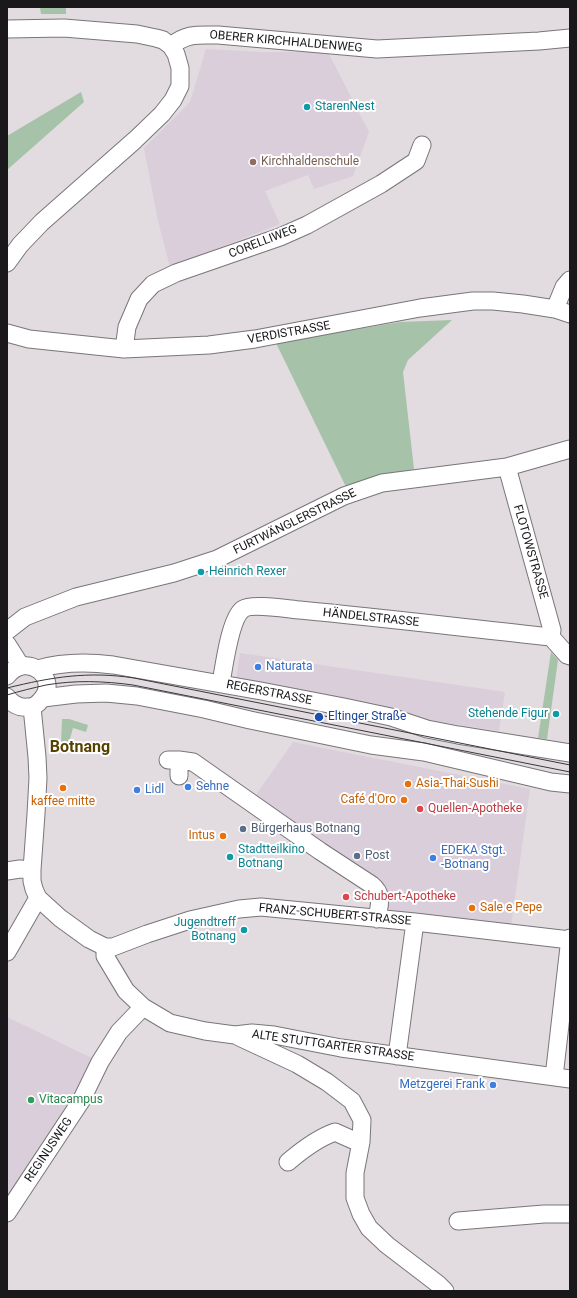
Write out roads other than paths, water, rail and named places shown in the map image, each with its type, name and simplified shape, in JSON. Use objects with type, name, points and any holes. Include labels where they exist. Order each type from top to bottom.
[{"type":"street","points":[[7,28],[64,28],[137,34],[156,38],[163,40],[171,46],[176,54],[180,68],[180,86],[173,100],[162,114],[135,140],[42,222],[20,245],[7,263]]},
{"type":"street","name":"OBERER KIRCHHALDENWEG","points":[[171,46],[180,39],[194,36],[218,35],[377,49],[539,41],[570,38]]},
{"type":"street","name":"CORELLIWEG","points":[[124,349],[127,327],[139,299],[153,284],[176,274],[280,237],[307,225],[381,184],[416,161],[422,145]]},
{"type":"street","points":[[563,312],[564,287],[570,280]]},
{"type":"street","name":"VERDISTRASSE","points":[[7,332],[30,339],[124,349],[209,345],[255,339],[420,308],[473,301],[493,301],[563,312]]},
{"type":"street","name":"FURTWÄNGLERSTRASSE","points":[[7,631],[25,617],[69,599],[174,573],[217,559],[350,494],[382,484],[507,467],[570,449]]},
{"type":"street","name":"FLOTOWSTRASSE","points":[[507,467],[552,630],[551,637]]},
{"type":"street","name":"HÄNDELSTRASSE","points":[[221,684],[234,623],[242,610],[248,607],[258,606],[551,637]]},
{"type":"street","points":[[551,637],[570,656]]},
{"type":"street","points":[[7,644],[21,666]]},
{"type":"street","name":"REGERSTRASSE","points":[[38,669],[59,664],[94,663],[113,665],[391,717],[433,730],[570,753]]},
{"type":"street","points":[[7,676],[12,670],[21,666],[29,665],[38,669],[42,673],[46,679],[47,685],[46,692],[37,702],[38,778],[32,870],[34,889],[38,898],[60,918],[88,939],[105,947]]},
{"type":"street","points":[[10,703],[20,707],[76,694],[106,693],[137,696],[371,745],[424,752],[551,782],[570,784]]},
{"type":"street","points":[[553,750],[570,741]]},
{"type":"street","points":[[175,765],[193,762],[320,851],[372,885],[378,890],[380,898],[377,919]]},
{"type":"street","points":[[7,871],[32,870]]},
{"type":"street","points":[[7,952],[38,898]]},
{"type":"street","name":"FRANZ-SCHUBERT-STRASSE","points":[[105,947],[113,946],[168,927],[239,909],[261,907],[570,939]]},
{"type":"street","points":[[398,1056],[415,922]]},
{"type":"street","points":[[562,1078],[570,939]]},
{"type":"street","name":"ALTE STUTTGARTER STRASSE","points":[[105,947],[106,956],[126,991],[143,1007],[170,1023],[205,1031],[235,1035],[252,1033],[274,1035],[341,1048],[562,1078]]},
{"type":"street","name":"REGINUSWEG","points":[[7,1213],[81,1101],[100,1062],[119,1032],[143,1007]]},
{"type":"street","points":[[235,1035],[297,1064],[327,1082],[352,1101],[362,1120],[361,1142],[355,1173],[355,1198],[361,1214],[369,1228],[387,1245],[445,1291]]},
{"type":"street","points":[[288,1162],[304,1149],[335,1132],[361,1142]]},
{"type":"street","points":[[458,1221],[544,1214],[570,1214]]},
{"type":"tram line","points":[[7,688],[70,676],[101,675],[134,678],[570,765]]},
{"type":"tram line","points":[[7,695],[46,685],[68,682],[100,682],[133,685],[570,772]]},
{"type":"place","name":"StarenNest","points":[[307,107]]},
{"type":"place","name":"Kirchhaldenschule","points":[[253,162]]},
{"type":"place","name":"Heinrich Rexer","points":[[201,572]]},
{"type":"place","name":"Naturata","points":[[258,667]]},
{"type":"place","name":"Stehende Figur","points":[[556,714]]},
{"type":"place","name":"Eltinger Straße","points":[[319,717]]},
{"type":"place","name":"Asia-Thai-Sushi","points":[[408,784]]},
{"type":"place","name":"Sehne","points":[[188,787]]},
{"type":"place","name":"kaffee mitte","points":[[63,788]]},
{"type":"place","name":"Lidl","points":[[137,790]]},
{"type":"place","name":"Café d'Oro","points":[[404,800]]},
{"type":"place","name":"Quellen-Apotheke","points":[[420,809]]},
{"type":"place","name":"Bürgerhaus Botnang","points":[[243,829]]},
{"type":"place","name":"Intus","points":[[223,836]]},
{"type":"place","name":"Post","points":[[357,856]]},
{"type":"place","name":"Stadtteilkino Botnang","points":[[230,857]]},
{"type":"place","name":"EDEKA Stgt. -Botnang","points":[[433,858]]},
{"type":"place","name":"Schubert-Apotheke","points":[[346,897]]},
{"type":"place","name":"Sale e Pepe","points":[[472,908]]},
{"type":"place","name":"Jugendtreff Botnang","points":[[244,930]]},
{"type":"place","name":"Metzgerei Frank","points":[[493,1085]]},
{"type":"place","name":"Vitacampus","points":[[31,1100]]},
{"type":"district","name":"Botnang","points":[[80,748]]}]
